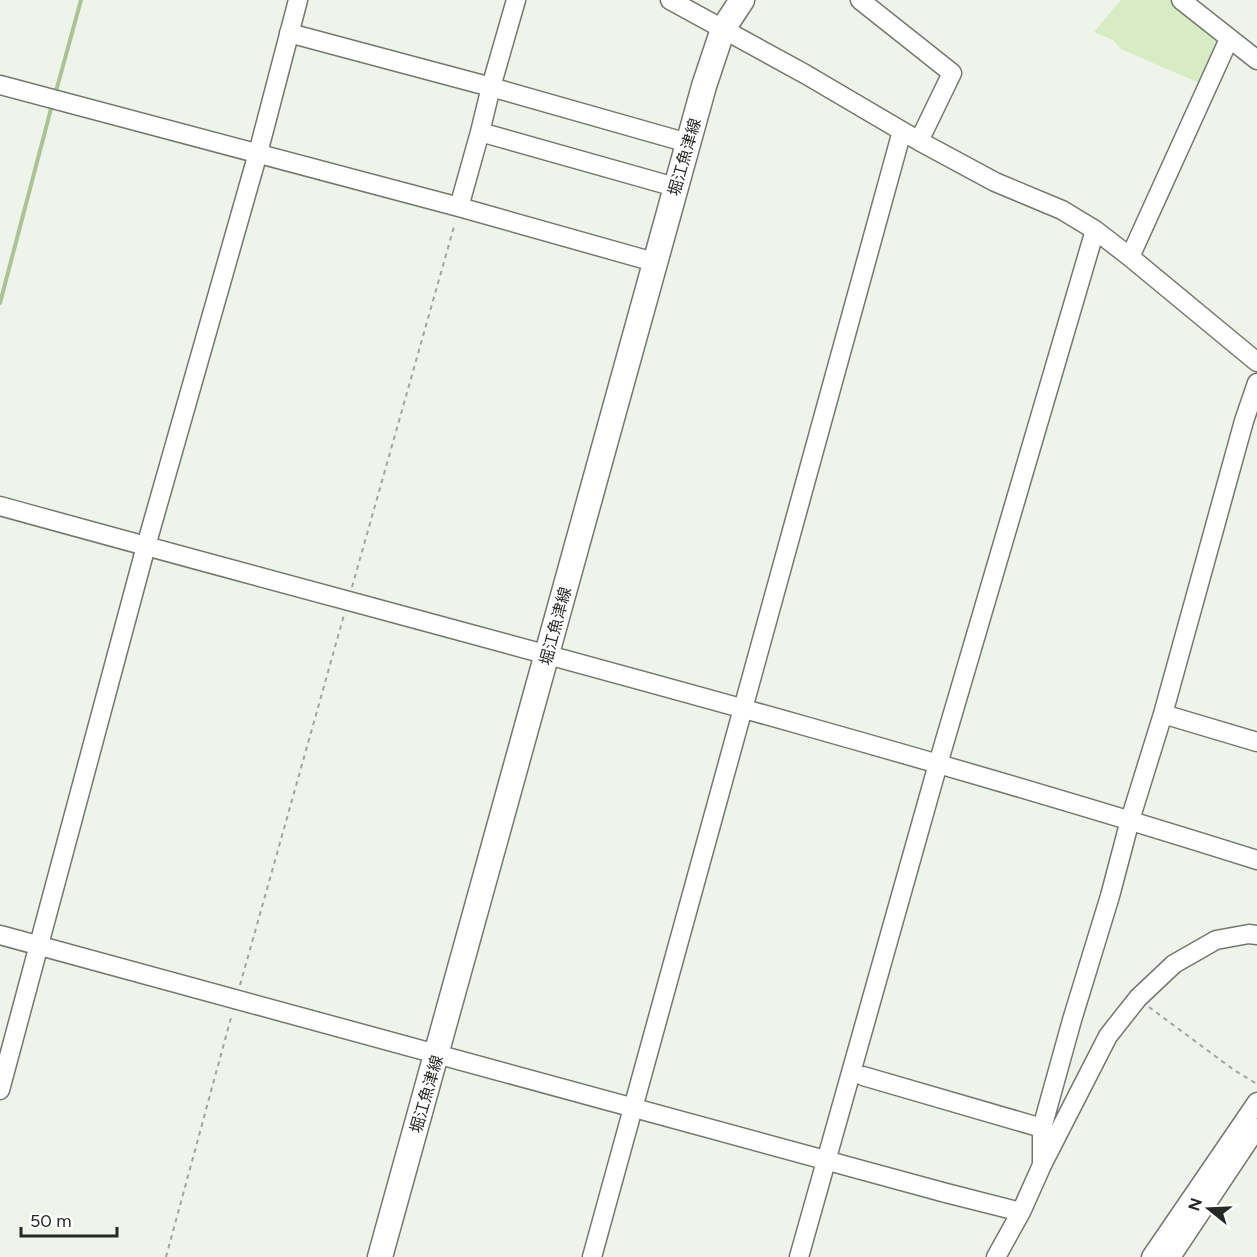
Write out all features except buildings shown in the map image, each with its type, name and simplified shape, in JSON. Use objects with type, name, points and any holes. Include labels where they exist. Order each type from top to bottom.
[{"type":"main road","name":"堀江魚津線","points":[[380,1257],[704,86],[723,29],[742,0]]},
{"type":"street","points":[[0,1090],[146,546],[258,153],[298,0]]},
{"type":"street","points":[[459,207],[516,0]]},
{"type":"street","points":[[670,0],[805,74],[919,141],[995,182],[1062,210],[1095,230],[1257,362]]},
{"type":"street","points":[[860,0],[952,73],[919,141]]},
{"type":"street","points":[[1181,0],[1257,60]]},
{"type":"street","points":[[289,33],[688,143]]},
{"type":"street","points":[[1130,257],[1229,39]]},
{"type":"street","points":[[0,84],[459,207],[654,262]]},
{"type":"street","points":[[592,1257],[902,130]]},
{"type":"street","points":[[480,132],[675,187]]},
{"type":"street","points":[[799,1257],[938,764],[1095,230]]},
{"type":"street","points":[[1042,1165],[1042,1128],[1130,820],[1163,714],[1244,421],[1257,383]]},
{"type":"street","points":[[0,506],[743,709],[1130,820],[1257,860]]},
{"type":"street","points":[[1163,714],[1257,742]]},
{"type":"street","points":[[996,1257],[1021,1212],[1042,1165],[1108,1036],[1138,998],[1174,964],[1191,954],[1216,940],[1254,932]]},
{"type":"street","points":[[0,935],[1021,1212]]},
{"type":"street","points":[[863,1076],[1042,1128]]},
{"type":"street","points":[[1151,1257],[1257,1102]]},
{"type":"street","points":[[1171,1257],[1257,1128]]},
{"type":"path","points":[[166,1257],[236,999],[459,207]]},
{"type":"path","points":[[1138,998],[1234,1070],[1257,1084]]},
{"type":"green space","points":[[1121,0],[1171,0],[1224,38],[1199,83],[1121,49],[1113,40],[1094,32]]},
{"type":"waterway","points":[[55,95],[81,0]]},
{"type":"waterway","points":[[0,303],[52,105]]}]
